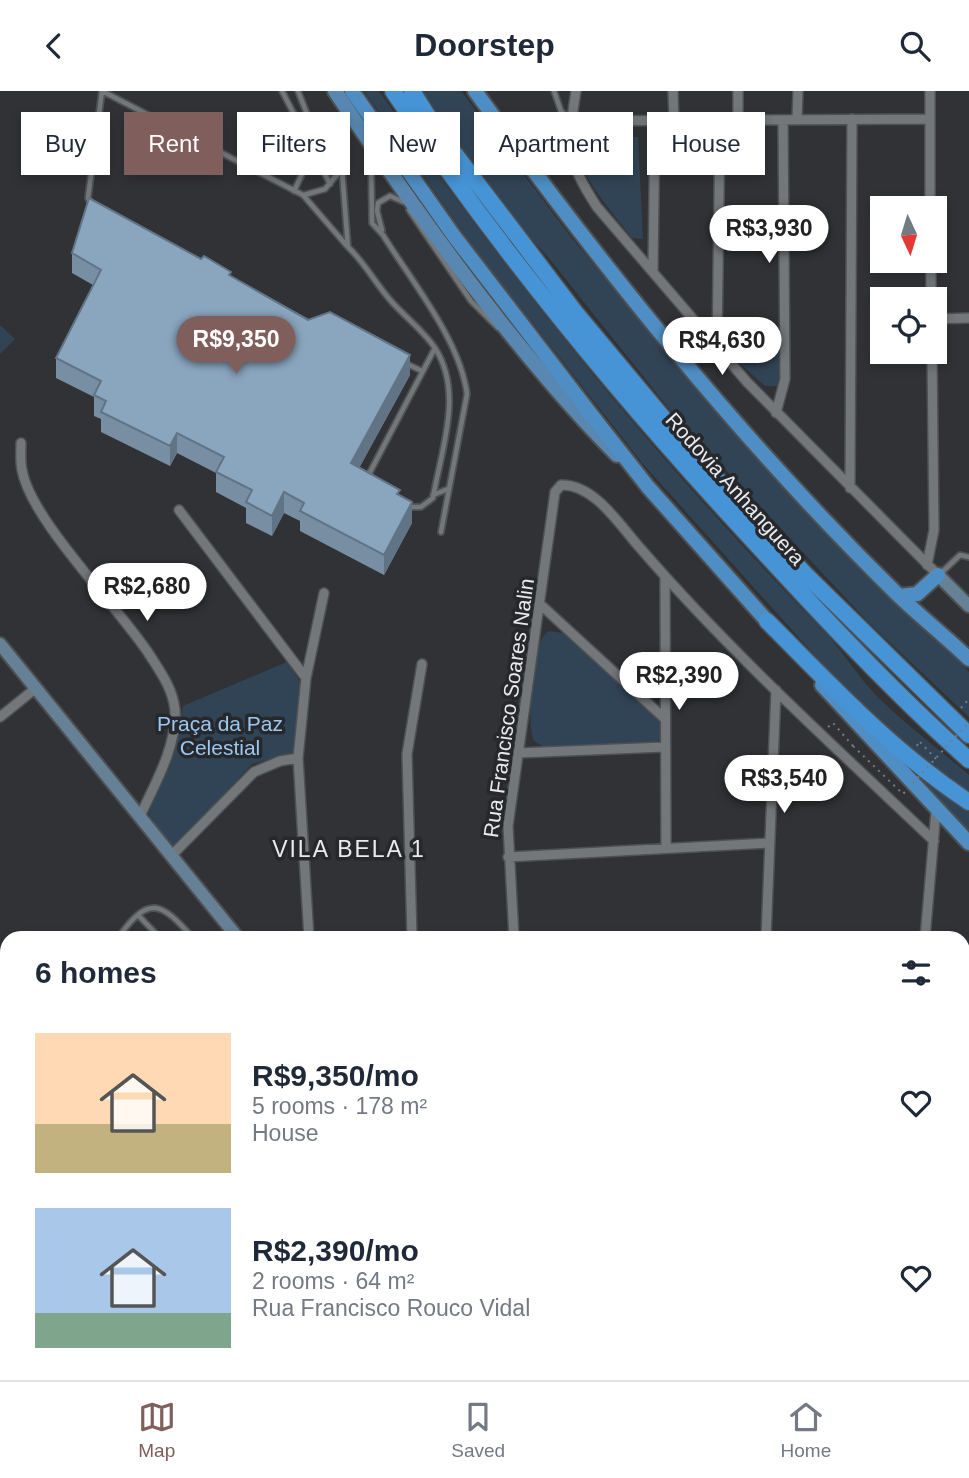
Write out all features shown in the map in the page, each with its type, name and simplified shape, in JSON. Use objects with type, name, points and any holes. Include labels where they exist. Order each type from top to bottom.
[{"type":"highway","points":[[352,91],[454,236],[648,487],[936,811],[969,843]]},
{"type":"highway","name":"Rodovia Anhanguera","points":[[393,91],[536,288],[672,453],[838,633],[969,760]]},
{"type":"highway","name":"Rodovia Anhanguera","points":[[412,91],[436,129],[575,312],[691,450],[805,574],[969,735]]},
{"type":"highway","points":[[475,91],[662,333],[743,429],[899,596],[969,659]]},
{"type":"highway","points":[[899,596],[917,594],[938,575]]},
{"type":"highway","points":[[767,621],[856,711],[922,768],[969,802]]},
{"type":"main road","points":[[335,91],[533,359],[581,419],[648,487]]},
{"type":"main road","points":[[938,575],[969,606]]},
{"type":"main road","points":[[0,644],[232,931]]},
{"type":"street","points":[[572,112],[576,91]]},
{"type":"street","points":[[673,91],[674,112]]},
{"type":"street","points":[[737,91],[738,112]]},
{"type":"street","points":[[797,120],[798,91]]},
{"type":"street","points":[[930,91],[930,196]]},
{"type":"street","points":[[765,120],[930,119]]},
{"type":"street","points":[[776,413],[785,379],[783,120]]},
{"type":"street","points":[[850,488],[852,120]]},
{"type":"street","points":[[577,175],[597,207],[653,269],[717,349],[776,413],[938,575]]},
{"type":"street","points":[[653,269],[654,175]]},
{"type":"street","points":[[717,349],[719,175]]},
{"type":"street","points":[[947,319],[969,318]]},
{"type":"street","points":[[927,565],[934,530],[932,364]]},
{"type":"street","points":[[21,443],[22,470],[42,514],[135,631],[169,686],[175,710],[173,731],[161,772],[140,816]]},
{"type":"street","name":"Rua Francisco Soares Nalin","points":[[513,931],[508,826],[555,492],[562,485],[574,485],[584,489],[608,511],[665,577]]},
{"type":"street","points":[[179,510],[306,678]]},
{"type":"street","points":[[665,577],[776,690],[934,841]]},
{"type":"street","points":[[665,577],[666,847]]},
{"type":"street","points":[[309,931],[298,758],[306,678],[324,593]]},
{"type":"street","points":[[541,605],[664,718]]},
{"type":"street","points":[[412,931],[407,754],[422,664]]},
{"type":"street","points":[[0,717],[36,688]]},
{"type":"street","points":[[766,931],[776,690]]},
{"type":"street","points":[[518,753],[664,747]]},
{"type":"street","points":[[172,855],[254,772],[280,761],[298,758]]},
{"type":"street","points":[[926,931],[936,811]]},
{"type":"street","points":[[508,857],[768,843]]},
{"type":"lane","points":[[97,209],[88,198],[102,91],[303,195],[367,266],[390,300],[435,348],[450,380],[449,405],[433,495]]},
{"type":"lane","points":[[282,91],[293,112]]},
{"type":"lane","points":[[298,91],[308,112]]},
{"type":"lane","points":[[554,91],[562,112]]},
{"type":"lane","points":[[362,130],[372,156],[372,223],[383,235],[449,341],[465,377],[467,394],[441,532]]},
{"type":"lane","points":[[294,191],[302,175]]},
{"type":"lane","points":[[325,175],[330,184]]},
{"type":"lane","points":[[303,195],[325,189],[338,175]]},
{"type":"lane","points":[[342,175],[348,247]]},
{"type":"lane","points":[[383,235],[377,211],[378,203],[384,198],[400,198],[471,301],[533,359]]},
{"type":"lane","points":[[371,486],[368,477],[435,348]]},
{"type":"lane","points":[[404,363],[422,371]]},
{"type":"lane","points":[[400,503],[410,509],[421,507],[433,495],[448,489]]},
{"type":"lane","points":[[938,575],[960,555],[969,557]]},
{"type":"lane","points":[[124,931],[138,915],[154,907],[167,910],[186,931]]},
{"type":"lane","points":[[138,915],[153,931]]},
{"type":"path","points":[[833,723],[903,794],[969,722]]},
{"type":"green space","points":[[364,91],[379,91],[394,112],[379,112]]},
{"type":"green space","points":[[419,91],[461,91],[477,112],[474,112],[474,167],[460,147],[460,112],[434,112]]},
{"type":"green space","points":[[633,137],[638,137],[643,239],[632,238],[586,175],[633,175]]},
{"type":"green space","points":[[423,175],[439,175],[481,233],[589,370],[703,502],[829,636],[876,695],[969,775],[969,795],[933,770],[853,698],[643,464],[476,251]]},
{"type":"green space","points":[[480,175],[524,175],[571,237],[731,430],[969,672],[969,717],[869,623],[670,410],[548,257],[509,215]]},
{"type":"green space","points":[[730,322],[752,322],[752,350],[780,350],[779,386],[765,386],[731,356]]},
{"type":"green space","points":[[0,325],[15,339],[0,354]]},
{"type":"green space","points":[[549,631],[563,633],[662,719],[662,741],[546,748],[534,741],[530,717],[531,683],[538,649]]},
{"type":"green space","name":"Praça da Paz Celestial","points":[[287,662],[301,683],[293,753],[252,764],[173,849],[148,813],[169,768],[183,706]]},
{"type":"green space","points":[[917,774],[969,808],[969,833],[915,776]]},
{"type":"building","points":[[89,198],[201,259],[204,256],[231,272],[229,275],[308,320],[330,312],[410,355],[351,463],[400,490],[397,494],[412,502],[384,555],[300,511],[304,503],[284,492],[272,516],[246,502],[252,490],[216,472],[224,457],[177,433],[170,446],[101,412],[106,401],[94,395],[101,381],[56,358],[101,270],[72,253]]},
{"type":"district","name":"VILA BELA 1","points":[[349,849]]}]
